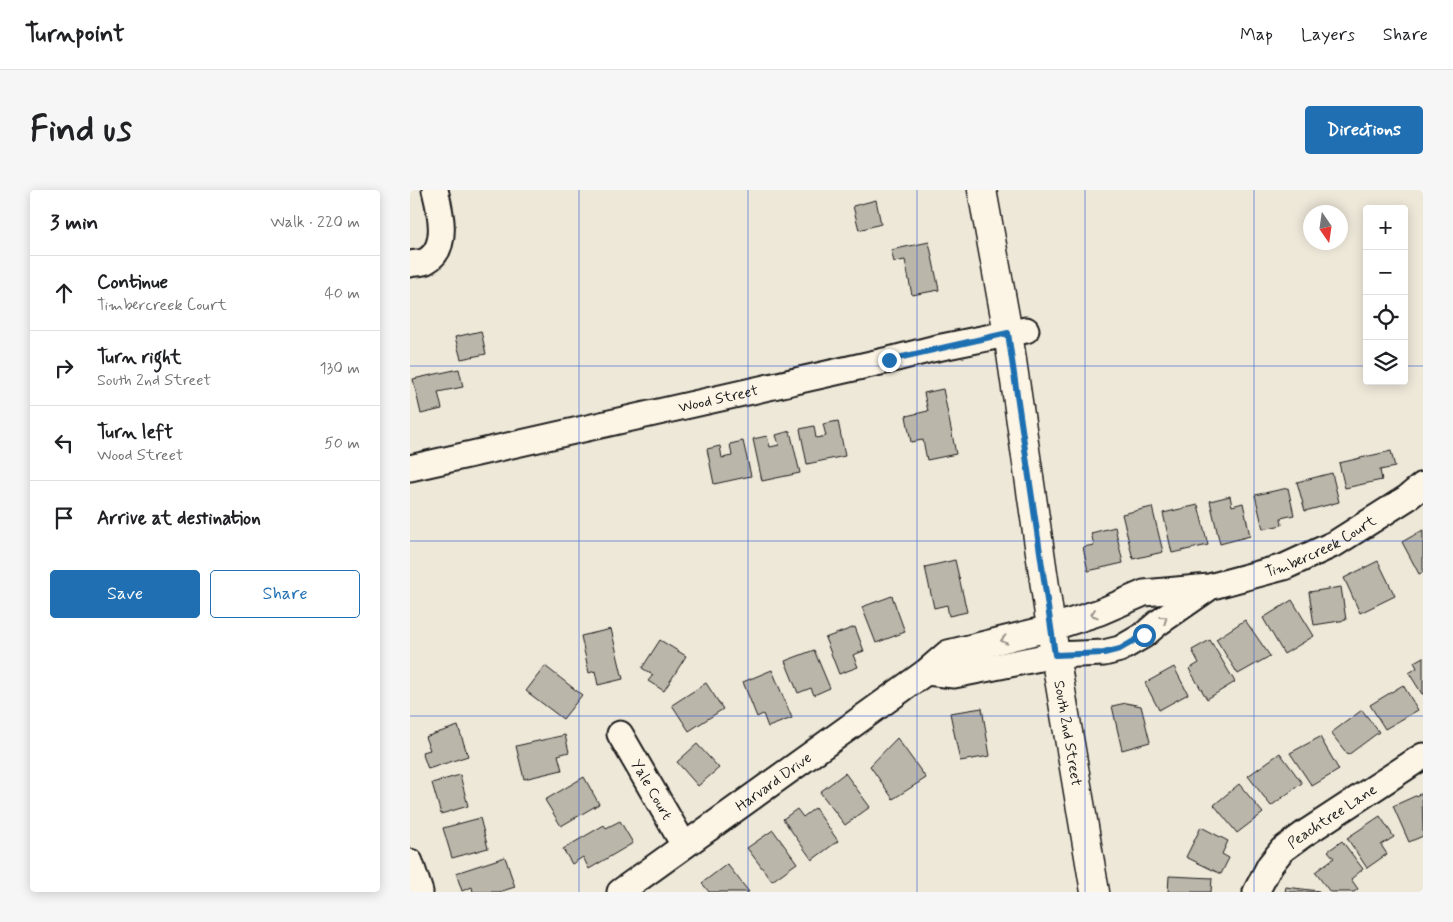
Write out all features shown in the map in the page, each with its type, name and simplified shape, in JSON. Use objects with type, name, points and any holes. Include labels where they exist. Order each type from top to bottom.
[{"type":"main road","name":"South 2nd Street","points":[[982,190],[1017,331],[1051,628],[1095,892]]},
{"type":"street","points":[[410,264],[426,261],[437,250],[442,228],[435,190]]},
{"type":"street","name":"Wood Street","points":[[410,468],[1017,331]]},
{"type":"street","name":"Timbercreek Court","points":[[1051,628],[1100,612],[1144,593],[1209,588],[1284,567],[1336,543],[1407,498],[1423,485]]},
{"type":"street","name":"Timbercreek Court","points":[[1055,655],[1104,653],[1120,649],[1144,635],[1158,623],[1209,588]]},
{"type":"street","name":"Harvard Drive","points":[[620,892],[926,672],[948,653],[1051,628]]},
{"type":"street","points":[[926,672],[954,675],[1055,655]]},
{"type":"street","name":"Yale Court","points":[[620,734],[684,845]]},
{"type":"street","name":"Peachtree Lane","points":[[1256,892],[1270,865],[1282,850],[1423,756]]},
{"type":"street","points":[[410,862],[420,892]]},
{"type":"building","points":[[876,200],[881,224],[859,230],[853,206]]},
{"type":"building","points":[[929,242],[939,290],[912,295],[905,260],[894,262],[891,250]]},
{"type":"building","points":[[481,331],[486,354],[461,359],[455,337]]},
{"type":"building","points":[[459,369],[463,387],[438,392],[442,409],[421,414],[413,379]]},
{"type":"building","points":[[943,389],[956,454],[927,460],[923,440],[911,442],[906,416],[928,411],[924,393]]},
{"type":"building","points":[[838,421],[845,456],[807,464],[800,429],[814,426],[816,438],[826,436],[823,424]]},
{"type":"building","points":[[790,431],[800,473],[762,481],[753,439],[767,436],[770,447],[779,445],[776,435]]},
{"type":"building","points":[[743,441],[751,476],[714,484],[707,449],[720,446],[722,458],[732,456],[730,444]]},
{"type":"building","points":[[1391,451],[1395,467],[1380,470],[1382,480],[1345,488],[1339,463]]},
{"type":"building","points":[[1332,473],[1339,502],[1305,511],[1297,482]]},
{"type":"building","points":[[1288,488],[1294,515],[1281,518],[1282,525],[1263,529],[1255,495]]},
{"type":"building","points":[[1230,496],[1232,506],[1243,503],[1250,536],[1220,544],[1210,501]]},
{"type":"building","points":[[1198,505],[1208,545],[1172,553],[1163,513]]},
{"type":"building","points":[[1152,507],[1163,552],[1133,559],[1122,514]]},
{"type":"building","points":[[1115,527],[1123,563],[1088,571],[1083,547],[1094,545],[1091,533]]},
{"type":"building","points":[[1423,530],[1423,572],[1419,574],[1402,542]]},
{"type":"building","points":[[955,560],[967,612],[949,616],[947,605],[934,608],[925,567]]},
{"type":"building","points":[[1378,561],[1395,596],[1360,613],[1344,578]]},
{"type":"building","points":[[1341,587],[1346,620],[1314,625],[1309,592]]},
{"type":"building","points":[[892,596],[905,632],[876,643],[862,607]]},
{"type":"building","points":[[1292,600],[1314,636],[1284,654],[1263,618]]},
{"type":"building","points":[[1245,620],[1270,656],[1238,674],[1216,639]]},
{"type":"building","points":[[855,627],[864,651],[853,655],[858,667],[839,674],[825,638]]},
{"type":"building","points":[[611,629],[623,679],[598,685],[595,671],[589,673],[581,636]]},
{"type":"building","points":[[660,640],[686,656],[664,691],[648,681],[653,675],[642,668]]},
{"type":"building","points":[[1210,640],[1235,682],[1207,699],[1189,669],[1199,663],[1192,650]]},
{"type":"building","points":[[814,650],[830,688],[814,695],[811,688],[798,693],[785,661]]},
{"type":"building","points":[[1423,657],[1422,694],[1409,673],[1417,668],[1414,662]]},
{"type":"building","points":[[545,666],[582,695],[563,719],[526,691]]},
{"type":"building","points":[[1174,667],[1188,694],[1159,710],[1145,683]]},
{"type":"building","points":[[772,670],[792,718],[768,727],[763,714],[757,717],[743,682]]},
{"type":"building","points":[[706,683],[723,709],[689,731],[672,705]]},
{"type":"building","points":[[1403,685],[1418,710],[1385,729],[1370,705]]},
{"type":"building","points":[[1126,703],[1141,706],[1150,742],[1122,750],[1112,706]]},
{"type":"building","points":[[982,708],[990,756],[960,761],[950,713]]},
{"type":"building","points":[[1362,710],[1379,732],[1348,755],[1331,733]]},
{"type":"building","points":[[458,726],[468,756],[428,769],[422,752],[430,750],[425,737]]},
{"type":"building","points":[[565,735],[569,752],[558,755],[562,770],[524,779],[516,746]]},
{"type":"building","points":[[1320,737],[1339,770],[1312,786],[1290,753]]},
{"type":"building","points":[[897,738],[926,778],[893,799],[870,766]]},
{"type":"building","points":[[697,744],[719,768],[698,786],[677,762]]},
{"type":"building","points":[[1280,753],[1302,783],[1271,806],[1248,776]]},
{"type":"building","points":[[845,773],[870,807],[845,825],[820,792]]},
{"type":"building","points":[[460,775],[468,806],[441,814],[432,783]]},
{"type":"building","points":[[584,777],[599,804],[561,826],[545,800]]},
{"type":"building","points":[[1239,784],[1263,813],[1237,833],[1214,805]]},
{"type":"building","points":[[1422,793],[1423,836],[1409,842],[1393,806]]},
{"type":"building","points":[[815,808],[838,841],[812,860],[783,819],[797,809],[803,817]]},
{"type":"building","points":[[1380,816],[1394,837],[1381,845],[1387,854],[1367,868],[1347,838]]},
{"type":"building","points":[[480,818],[488,848],[452,858],[443,828]]},
{"type":"building","points":[[620,821],[633,843],[589,869],[583,857],[572,864],[563,849],[604,825],[606,828]]},
{"type":"building","points":[[1201,827],[1228,841],[1222,854],[1229,858],[1221,874],[1186,857]]},
{"type":"building","points":[[773,830],[797,863],[772,881],[747,848]]},
{"type":"building","points":[[1342,841],[1363,869],[1351,879],[1358,889],[1354,892],[1330,892],[1315,872],[1334,858],[1328,851]]},
{"type":"building","points":[[505,857],[515,887],[499,892],[473,892],[472,887],[462,891],[456,873]]},
{"type":"building","points":[[727,864],[749,892],[709,892],[702,883]]},
{"type":"building","points":[[1169,876],[1212,878],[1211,892],[1168,892]]},
{"type":"building","points":[[1286,887],[1319,891],[1319,892],[1285,892]]},
{"type":"route","points":[[889,360],[1008,333],[1055,655],[1104,653],[1120,649],[1144,635]]}]
